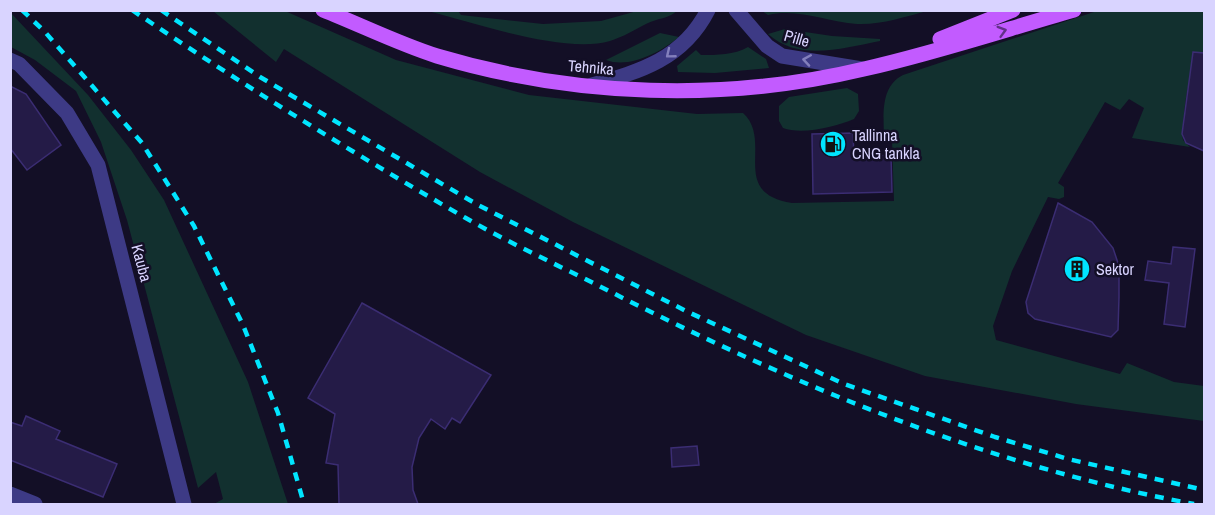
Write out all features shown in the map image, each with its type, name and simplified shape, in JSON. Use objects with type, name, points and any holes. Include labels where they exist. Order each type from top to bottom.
[{"type":"main road","name":"Tehnika","points":[[323,10],[437,56],[543,80],[590,85],[707,91],[804,81],[865,69],[1074,10]]},
{"type":"main road","name":"Tehnika","points":[[865,69],[1013,10]]},
{"type":"street","points":[[590,85],[629,75],[661,62],[694,35],[708,10]]},
{"type":"street","name":"Pille","points":[[736,10],[767,46],[782,56],[865,69]]},
{"type":"street","name":"Kauba","points":[[10,60],[19,64],[67,113],[98,165],[184,504]]},
{"type":"street","points":[[10,494],[36,504]]},
{"type":"green space","points":[[213,11],[285,11],[396,60],[529,95],[697,114],[743,113],[751,124],[755,137],[755,165],[762,189],[773,197],[792,203],[894,201],[892,140],[884,140],[884,113],[886,95],[890,87],[903,75],[1097,11],[1204,11],[1204,58],[1193,71],[1185,104],[1182,134],[1183,140],[1190,147],[1132,138],[1144,108],[1129,99],[1120,110],[1105,102],[1058,183],[1064,187],[1064,197],[1059,199],[1048,197],[1012,271],[993,326],[996,340],[1120,374],[1127,363],[1174,382],[1204,386],[1204,421],[1076,404],[925,376],[806,335],[573,222],[480,172],[284,49],[276,62]]},
{"type":"green space","points":[[428,11],[458,11],[461,15],[543,24],[601,21],[637,11],[677,11],[610,41],[591,44],[519,35]]},
{"type":"green space","points":[[762,11],[927,11],[884,22],[857,24],[802,14],[768,15]]},
{"type":"green space","points":[[10,12],[88,95],[131,150],[164,200],[248,382],[288,504],[214,504],[223,499],[216,472],[198,488],[127,220],[101,142],[76,91],[35,60],[11,47]]},
{"type":"green space","points":[[785,29],[832,36],[880,39],[880,41],[822,51],[807,50],[780,43],[768,34]]},
{"type":"green space","points":[[660,33],[679,37],[654,53],[634,61],[606,60]]},
{"type":"green space","points":[[748,47],[766,59],[769,68],[715,73],[678,72],[677,66],[696,50],[701,55],[719,55],[737,52]]},
{"type":"green space","points":[[847,88],[858,94],[859,111],[854,119],[838,125],[799,131],[783,128],[779,121],[779,106],[789,97]]},
{"type":"building","points":[[1193,52],[1204,53],[1204,151],[1186,143],[1182,134]]},
{"type":"building","points":[[10,86],[26,94],[61,145],[27,170],[10,148]]},
{"type":"building","points":[[853,133],[854,157],[891,155],[892,192],[813,194],[812,134]]},
{"type":"building","name":"Sektor","points":[[1058,203],[1092,222],[1113,248],[1119,266],[1119,297],[1118,330],[1111,337],[1035,319],[1028,313],[1026,302]]},
{"type":"building","points":[[1173,247],[1195,249],[1185,327],[1164,324],[1169,283],[1145,280],[1148,261],[1171,264]]},
{"type":"building","points":[[362,303],[491,375],[460,423],[452,418],[445,429],[431,419],[419,438],[412,467],[413,490],[418,504],[339,504],[338,465],[326,463],[335,414],[308,398]]},
{"type":"building","points":[[26,416],[60,431],[56,439],[117,464],[103,497],[10,460],[10,422],[22,426]]},
{"type":"building","points":[[697,446],[699,465],[672,467],[671,448]]},
{"type":"railway","points":[[22,10],[45,32],[142,143],[194,226],[243,325],[278,413],[304,504]]},
{"type":"railway","points":[[132,10],[296,116],[464,217],[681,327],[823,390],[968,445],[1118,488],[1194,504]]},
{"type":"railway","points":[[161,10],[260,77],[478,205],[686,311],[844,384],[995,437],[1068,459],[1204,490]]},
{"type":"place","name":"Tallinna CNG tankla","points":[[833,144]]},
{"type":"place","name":"Sektor","points":[[1077,269]]}]
